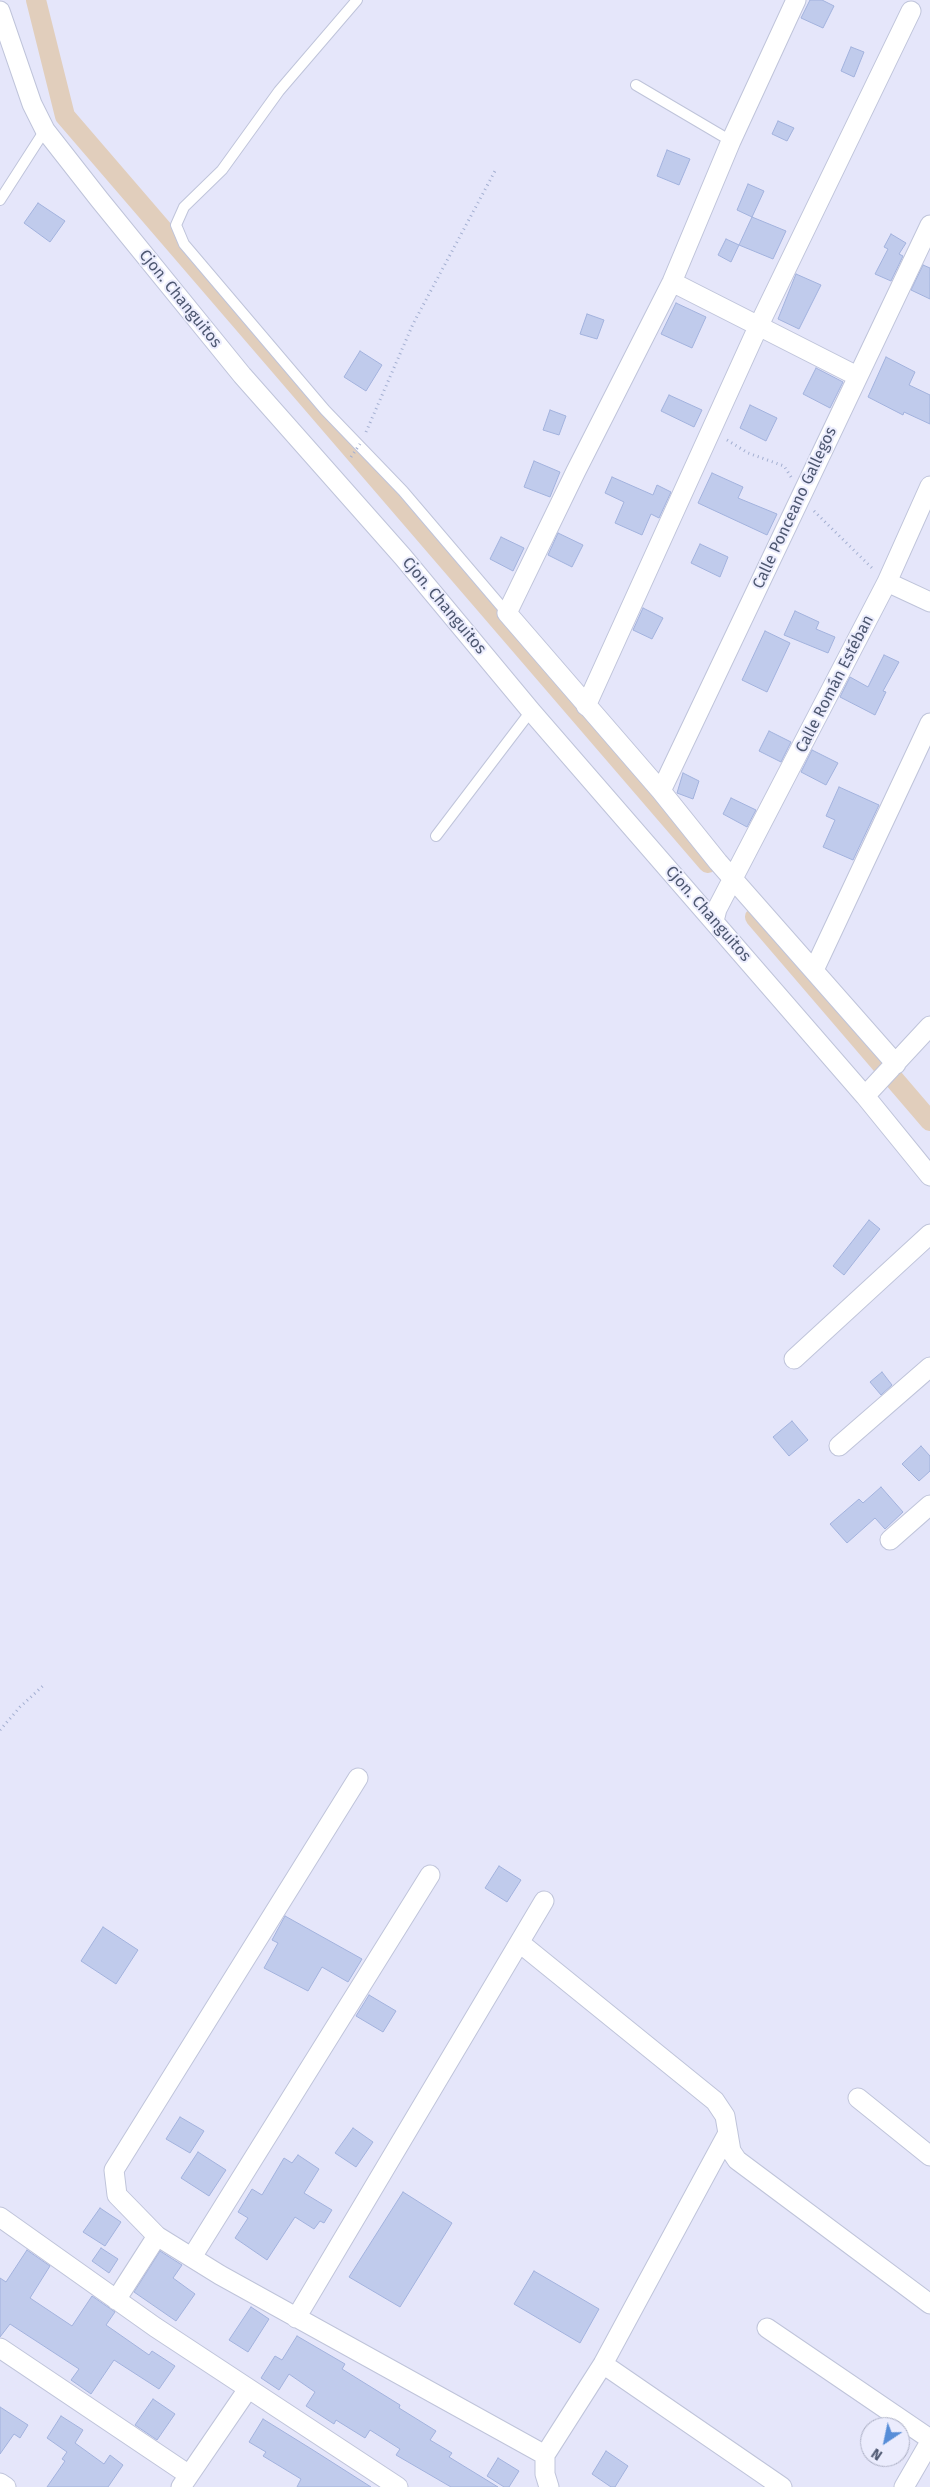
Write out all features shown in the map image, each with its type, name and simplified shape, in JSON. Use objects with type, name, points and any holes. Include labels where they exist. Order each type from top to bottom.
[{"type":"street","points":[[796,0],[731,140],[672,282],[576,471],[507,613],[661,791],[732,882],[814,970],[893,1068]]},
{"type":"street","name":"Cjon. Changuitos","points":[[0,11],[32,104],[45,130],[242,375],[403,557],[531,711],[716,915],[870,1091],[930,1176]]},
{"type":"street","points":[[586,706],[758,327],[911,11]]},
{"type":"street","name":"Calle Ponceano Gallegos","points":[[661,791],[930,225]]},
{"type":"street","points":[[672,282],[857,376]]},
{"type":"street","name":"Calle Román Estéban","points":[[716,915],[887,582],[930,486]]},
{"type":"street","points":[[887,582],[930,602]]},
{"type":"street","points":[[814,970],[930,723]]},
{"type":"street","points":[[870,1091],[930,1026]]},
{"type":"street","points":[[794,1359],[930,1234]]},
{"type":"street","points":[[839,1446],[930,1367]]},
{"type":"street","points":[[890,1540],[930,1505]]},
{"type":"street","points":[[358,1778],[114,2170],[117,2195],[157,2236],[296,2318],[545,2454]]},
{"type":"street","points":[[192,2257],[430,1875]]},
{"type":"street","points":[[296,2318],[544,1901]]},
{"type":"street","points":[[520,1943],[715,2101],[725,2116],[731,2152],[737,2160],[930,2304]]},
{"type":"street","points":[[858,2098],[930,2156]]},
{"type":"street","points":[[549,2487],[545,2474],[545,2454],[603,2364],[728,2133]]},
{"type":"street","points":[[0,2217],[116,2300],[398,2487]]},
{"type":"street","points":[[116,2300],[157,2236]]},
{"type":"street","points":[[767,2328],[930,2440],[904,2487]]},
{"type":"street","points":[[0,2348],[185,2481],[248,2389]]},
{"type":"street","points":[[603,2364],[782,2487]]},
{"type":"street","points":[[0,2483],[6,2487]]},
{"type":"lane","points":[[358,0],[279,91],[222,170],[184,207],[176,225],[184,244],[325,410],[403,491],[507,613]]},
{"type":"lane","points":[[636,85],[731,140]]},
{"type":"lane","points":[[0,200],[45,130]]},
{"type":"lane","points":[[436,836],[531,711]]},
{"type":"path","points":[[351,457],[360,444],[412,324],[495,171]]},
{"type":"path","points":[[0,1730],[20,1707],[45,1684]]},
{"type":"building","points":[[810,0],[822,0],[834,6],[823,28],[801,18]]},
{"type":"building","points":[[851,47],[864,52],[854,77],[841,71]]},
{"type":"building","points":[[778,121],[794,128],[787,141],[772,134]]},
{"type":"building","points":[[667,150],[690,159],[679,185],[657,176]]},
{"type":"building","points":[[748,184],[764,191],[752,217],[737,210]]},
{"type":"building","points":[[38,203],[65,221],[50,242],[24,223]]},
{"type":"building","points":[[752,217],[786,231],[773,259],[739,245]]},
{"type":"building","points":[[891,234],[906,243],[899,254],[903,256],[891,281],[875,274],[888,249],[884,247]]},
{"type":"building","points":[[726,239],[739,245],[731,262],[718,255]]},
{"type":"building","points":[[923,265],[930,268],[930,299],[911,290]]},
{"type":"building","points":[[796,274],[821,285],[799,329],[778,319]]},
{"type":"building","points":[[676,303],[706,317],[692,348],[661,334]]},
{"type":"building","points":[[587,314],[604,320],[597,339],[580,334]]},
{"type":"building","points":[[360,351],[382,365],[366,391],[344,377]]},
{"type":"building","points":[[886,357],[915,372],[909,385],[930,395],[930,424],[904,412],[903,415],[868,397]]},
{"type":"building","points":[[816,368],[843,382],[830,408],[803,394]]},
{"type":"building","points":[[669,395],[702,410],[694,427],[661,411]]},
{"type":"building","points":[[750,405],[777,418],[766,441],[740,428]]},
{"type":"building","points":[[550,410],[566,416],[559,435],[543,430]]},
{"type":"building","points":[[534,461],[560,472],[550,497],[524,487]]},
{"type":"building","points":[[712,473],[743,487],[738,498],[777,514],[767,535],[698,503]]},
{"type":"building","points":[[612,477],[653,495],[657,485],[671,492],[659,518],[651,514],[642,535],[615,523],[624,502],[605,493]]},
{"type":"building","points":[[558,533],[583,545],[572,567],[548,555]]},
{"type":"building","points":[[501,537],[524,548],[513,571],[490,559]]},
{"type":"building","points":[[700,544],[728,557],[720,577],[691,563]]},
{"type":"building","points":[[643,608],[663,618],[652,639],[633,630]]},
{"type":"building","points":[[795,611],[819,622],[816,629],[835,637],[828,653],[784,635]]},
{"type":"building","points":[[765,631],[790,643],[767,692],[742,680]]},
{"type":"building","points":[[884,655],[899,662],[883,691],[886,692],[875,715],[840,697],[850,677],[868,687]]},
{"type":"building","points":[[769,731],[791,742],[781,762],[759,751]]},
{"type":"building","points":[[812,750],[838,763],[826,785],[801,772]]},
{"type":"building","points":[[683,773],[699,781],[693,799],[677,793]]},
{"type":"building","points":[[839,787],[879,805],[853,860],[823,847],[835,820],[826,816]]},
{"type":"building","points":[[731,798],[756,810],[747,827],[723,814]]},
{"type":"building","points":[[869,1220],[880,1229],[844,1275],[833,1266]]},
{"type":"building","points":[[882,1372],[892,1385],[881,1395],[870,1382]]},
{"type":"building","points":[[792,1421],[808,1440],[789,1456],[773,1437]]},
{"type":"building","points":[[921,1446],[930,1456],[930,1471],[919,1481],[902,1464]]},
{"type":"building","points":[[881,1487],[903,1512],[885,1529],[875,1518],[847,1543],[830,1524],[859,1499],[863,1503]]},
{"type":"building","points":[[499,1866],[521,1880],[507,1902],[485,1888]]},
{"type":"building","points":[[285,1916],[362,1959],[348,1982],[322,1967],[308,1991],[264,1968],[278,1943],[272,1940]]},
{"type":"building","points":[[103,1927],[138,1950],[116,1984],[81,1961]]},
{"type":"building","points":[[369,1995],[396,2011],[383,2032],[356,2016]]},
{"type":"building","points":[[180,2117],[204,2131],[190,2153],[166,2139]]},
{"type":"building","points":[[353,2128],[373,2142],[356,2167],[335,2153]]},
{"type":"building","points":[[198,2152],[226,2170],[209,2196],[181,2178]]},
{"type":"building","points":[[298,2155],[319,2169],[304,2193],[332,2210],[324,2223],[320,2221],[314,2229],[295,2217],[267,2260],[235,2238],[248,2218],[238,2212],[252,2189],[262,2195],[284,2158],[292,2163]]},
{"type":"building","points":[[403,2192],[452,2223],[400,2307],[349,2277]]},
{"type":"building","points":[[100,2208],[121,2222],[105,2246],[83,2232]]},
{"type":"building","points":[[101,2248],[118,2259],[109,2273],[92,2261]]},
{"type":"building","points":[[27,2250],[50,2266],[30,2298],[72,2326],[92,2296],[115,2312],[106,2325],[149,2355],[152,2351],[175,2366],[159,2389],[114,2360],[91,2394],[71,2380],[79,2369],[10,2324],[0,2337],[0,2278],[6,2282]]},
{"type":"building","points":[[160,2251],[182,2265],[173,2278],[195,2294],[176,2321],[134,2292]]},
{"type":"building","points":[[534,2271],[599,2309],[580,2343],[514,2304]]},
{"type":"building","points":[[251,2307],[269,2319],[248,2352],[229,2340]]},
{"type":"building","points":[[297,2336],[345,2364],[342,2369],[400,2405],[399,2408],[436,2431],[430,2440],[452,2453],[449,2457],[498,2487],[451,2487],[396,2455],[400,2449],[370,2430],[365,2438],[336,2420],[334,2424],[306,2406],[315,2392],[289,2374],[279,2390],[261,2378],[275,2356],[282,2360]]},
{"type":"building","points":[[153,2399],[175,2414],[157,2440],[135,2425]]},
{"type":"building","points":[[0,2407],[28,2425],[20,2438],[14,2434],[0,2454]]},
{"type":"building","points":[[61,2416],[83,2430],[75,2443],[104,2464],[110,2455],[123,2465],[108,2487],[47,2487],[65,2461],[62,2459],[67,2452],[47,2438]]},
{"type":"building","points":[[263,2419],[371,2487],[297,2487],[301,2479],[263,2456],[266,2452],[249,2442]]},
{"type":"building","points":[[606,2451],[628,2466],[615,2487],[611,2487],[592,2474]]},
{"type":"building","points":[[498,2458],[519,2471],[509,2487],[504,2487],[487,2476]]},
{"type":"waterway","points":[[36,0],[65,116],[708,863]]},
{"type":"waterway","points":[[755,917],[930,1121]]}]
